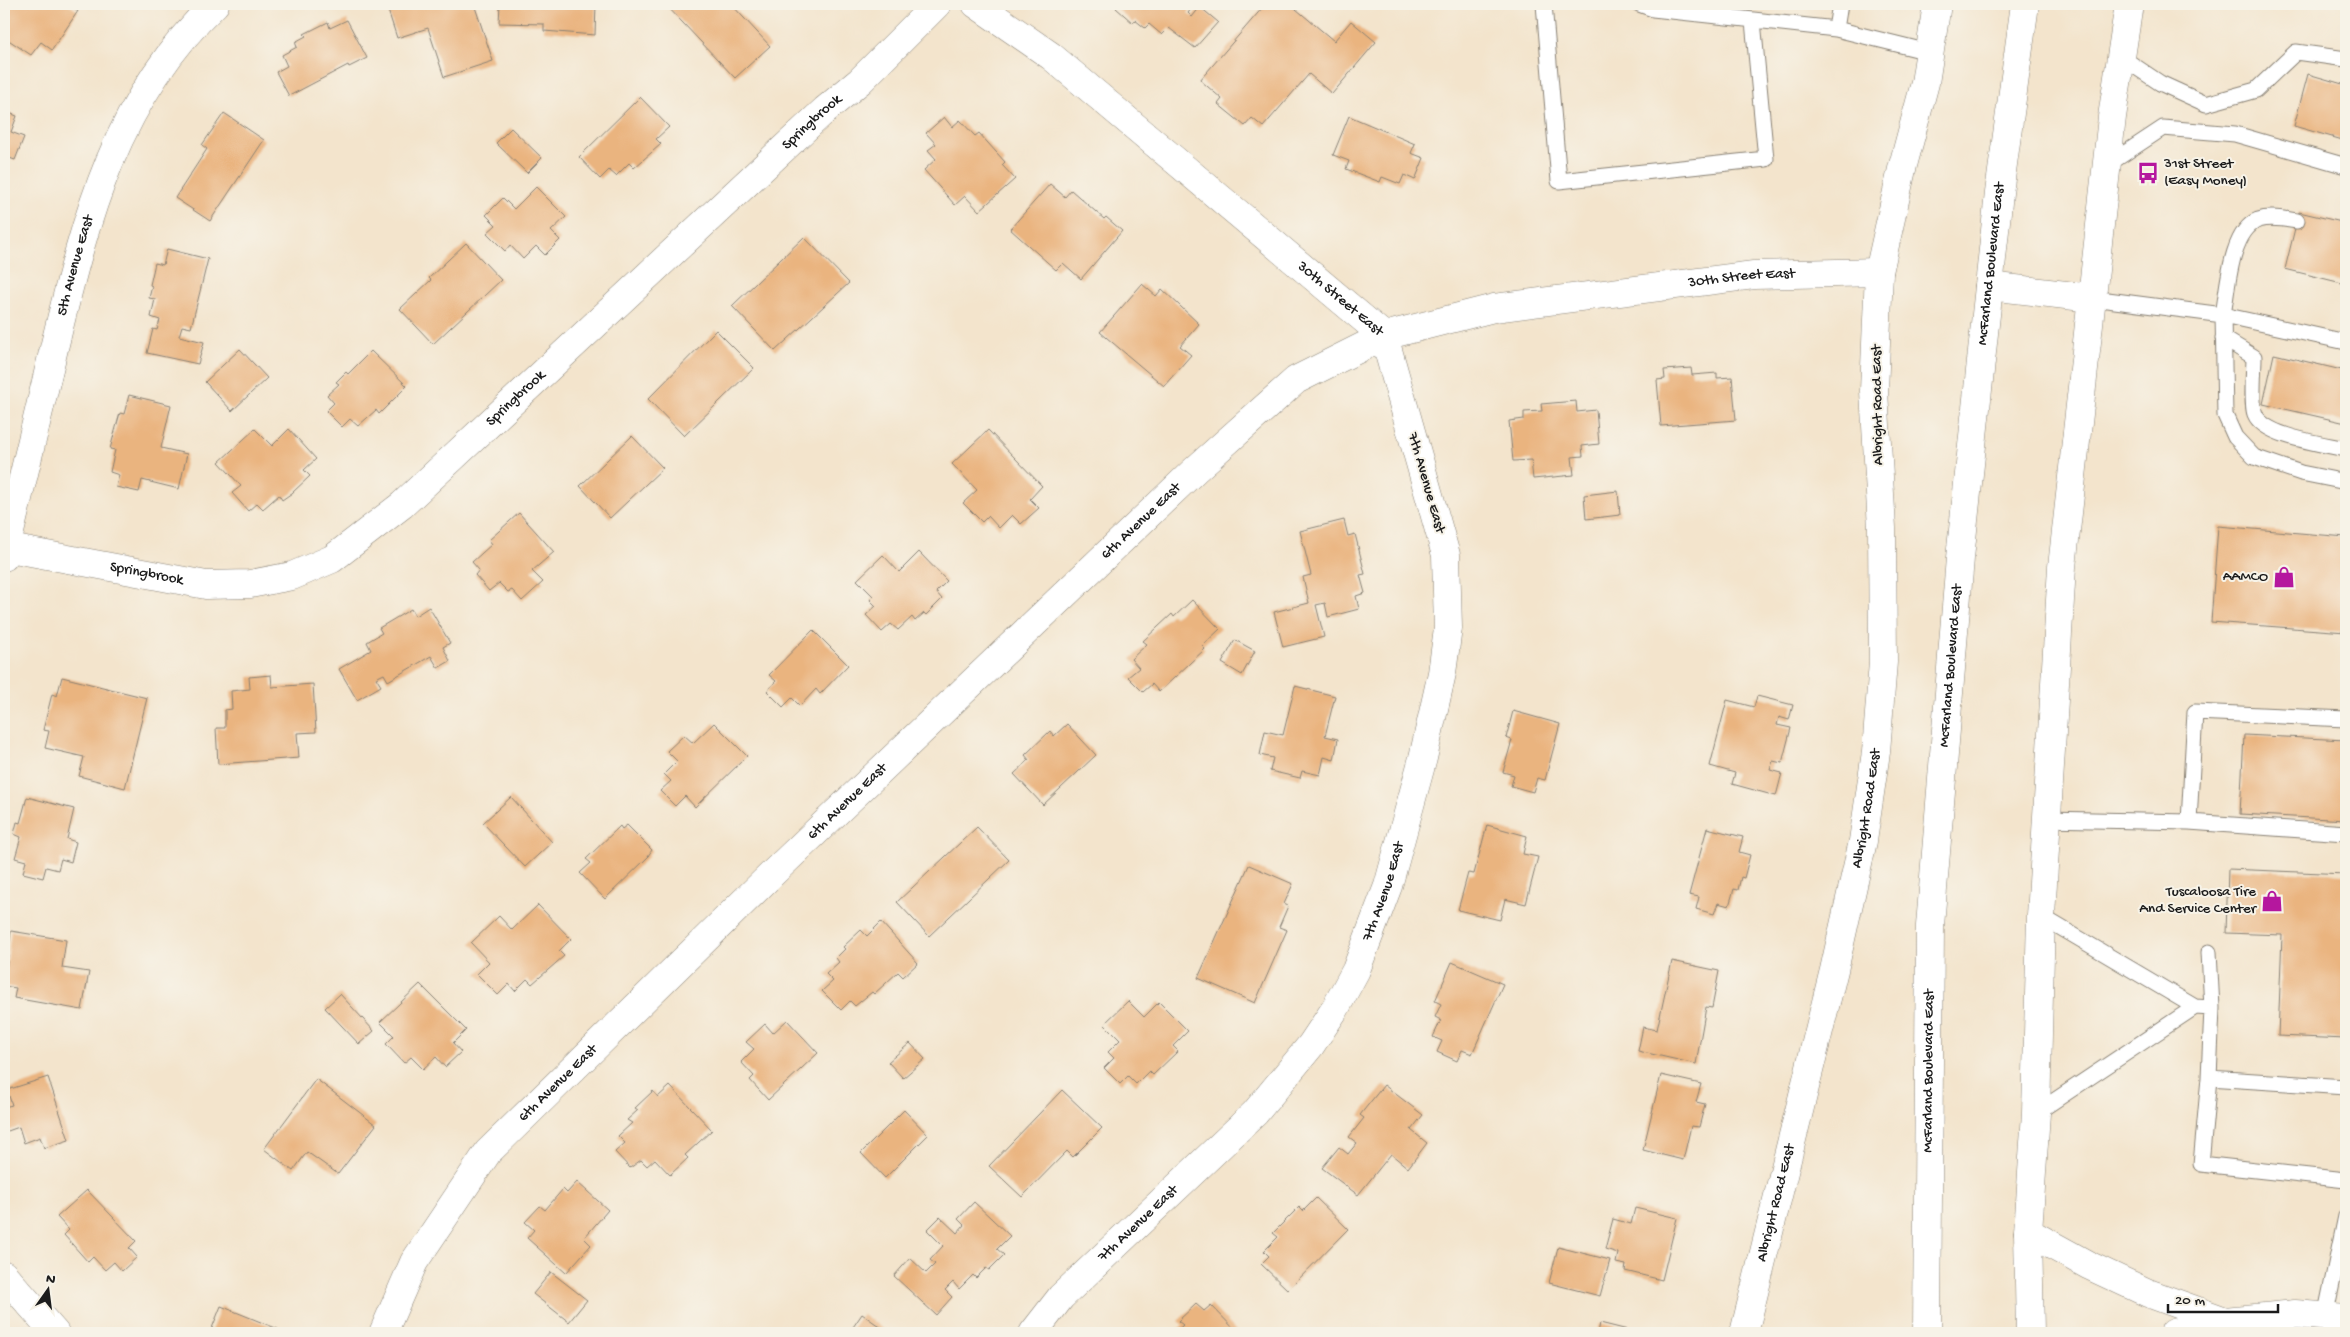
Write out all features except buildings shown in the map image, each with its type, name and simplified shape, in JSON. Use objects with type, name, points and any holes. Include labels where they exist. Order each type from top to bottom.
[{"type":"main road","name":"5th Avenue East","points":[[5,551],[78,252],[106,167],[123,126],[146,88],[172,51],[214,4]]},
{"type":"main road","name":"Springbrook","points":[[5,551],[206,585],[250,584],[292,576],[332,559],[409,498],[825,110],[860,81],[938,4]]},
{"type":"main road","name":"30th Street East","points":[[976,4],[1050,56],[1384,336],[1494,308],[1754,275],[1879,272]]},
{"type":"main road","name":"Albright Road East","points":[[1744,1333],[1838,952],[1863,841],[1876,752],[1883,662],[1882,528],[1874,391],[1879,272],[1902,169],[1925,83],[1937,4]]},
{"type":"main road","name":"McFarland Boulevard East","points":[[1928,1333],[1930,926],[1960,558],[1999,193],[2026,4]]},
{"type":"main road","points":[[2030,1333],[2028,1232],[2036,1113],[2040,916],[2062,567],[2107,165],[2129,4]]},
{"type":"main road","points":[[1989,286],[2092,298]]},
{"type":"main road","name":"6th Avenue East","points":[[383,1333],[414,1262],[488,1152],[774,871],[1194,470],[1296,380],[1384,336]]},
{"type":"main road","name":"7th Avenue East","points":[[1033,1333],[1062,1297],[1255,1114],[1311,1045],[1335,1009],[1356,970],[1388,886],[1423,758],[1442,673],[1448,628],[1446,554],[1384,336]]},
{"type":"main road","points":[[2028,1232],[2088,1265],[2148,1293],[2225,1321]]},
{"type":"main road","points":[[4,1275],[55,1333]]},
{"type":"main road","points":[[2174,1333],[2225,1321],[2296,1314],[2336,1317]]},
{"type":"lane","points":[[1544,4],[1559,181],[1766,159],[1753,21]]},
{"type":"lane","points":[[1639,4],[1653,9],[1836,29],[1929,52]]},
{"type":"lane","points":[[1836,29],[1840,4]]},
{"type":"lane","points":[[2121,57],[2160,83],[2206,104],[2256,90],[2296,52],[2346,59]]},
{"type":"lane","points":[[2107,165],[2163,128],[2235,134],[2346,166]]},
{"type":"lane","points":[[2297,221],[2281,218],[2260,219],[2247,227],[2235,248],[2223,315],[2225,415],[2235,436],[2254,457],[2300,473],[2346,482]]},
{"type":"lane","points":[[2092,298],[2223,315],[2346,342]]},
{"type":"lane","points":[[2223,338],[2254,357],[2255,414],[2264,425],[2284,435],[2346,449]]},
{"type":"lane","points":[[2189,822],[2195,712],[2346,719]]},
{"type":"lane","points":[[2045,819],[2189,822],[2346,833]]},
{"type":"lane","points":[[2040,916],[2195,1008],[2212,1008]]},
{"type":"lane","points":[[2209,952],[2212,1008],[2210,1078],[2201,1164],[2346,1180]]},
{"type":"lane","points":[[2036,1113],[2195,1008]]},
{"type":"lane","points":[[2210,1078],[2346,1087]]},
{"type":"lane","points":[[2336,1317],[2346,1216]]},
{"type":"place","name":"31st Street (Easy Money)","points":[[2148,173]]},
{"type":"place","name":"AAMCO","points":[[2284,577]]},
{"type":"place","name":"Tuscaloosa Tire And Service Center","points":[[2272,901]]}]
